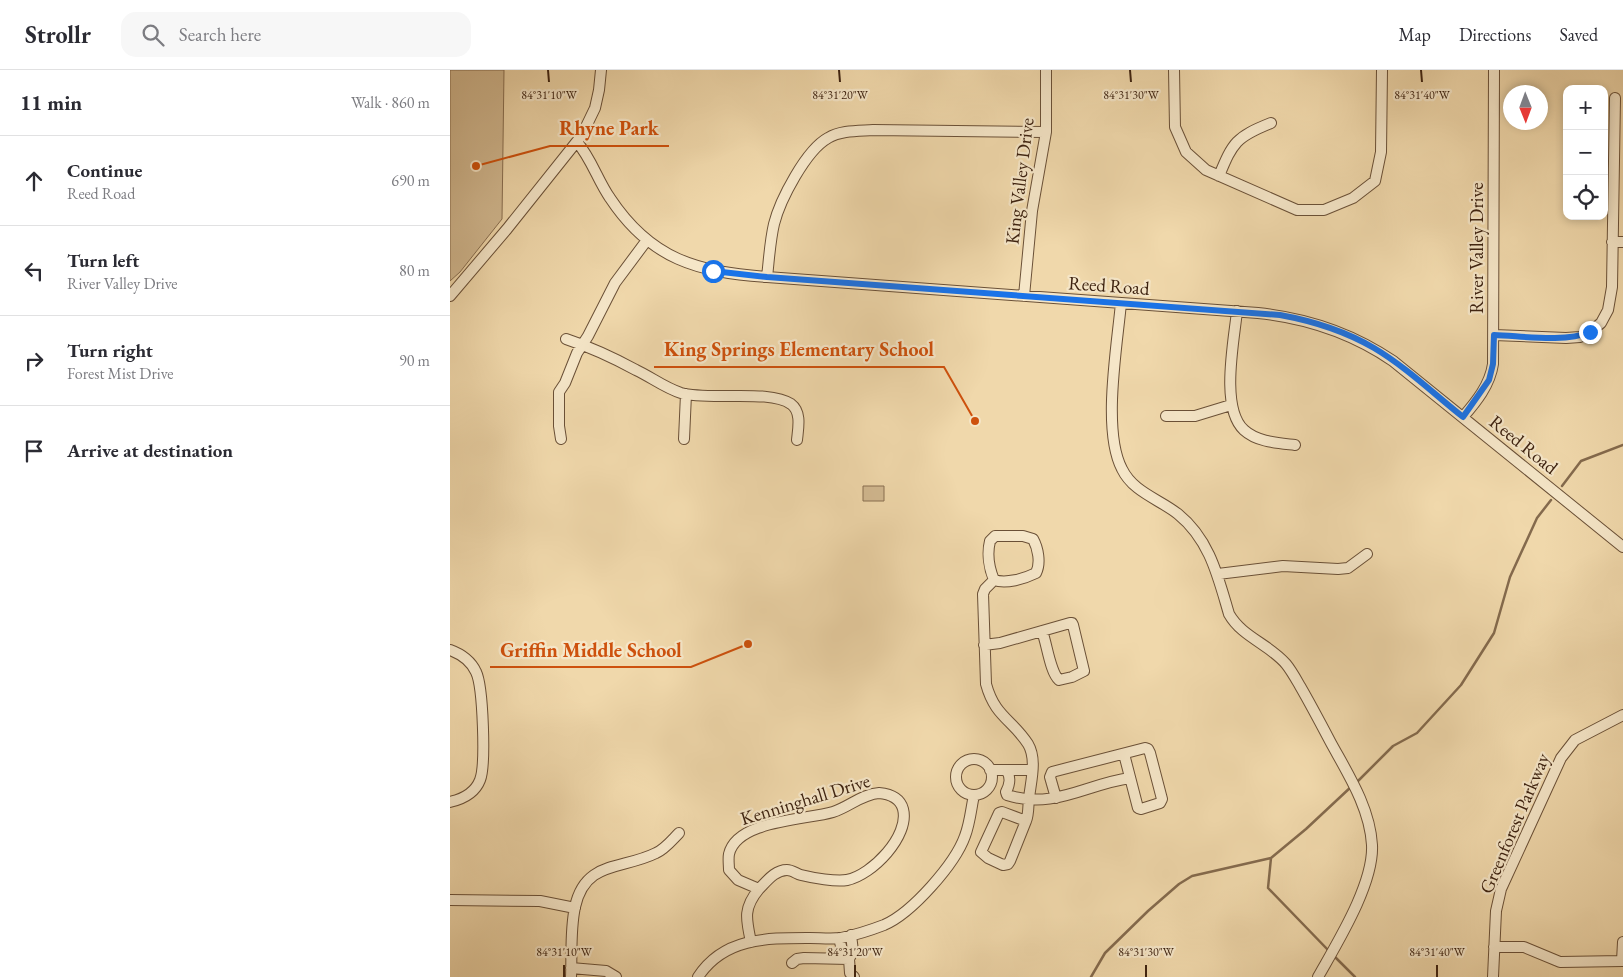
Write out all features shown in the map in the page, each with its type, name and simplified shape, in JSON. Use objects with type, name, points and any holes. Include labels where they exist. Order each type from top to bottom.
[{"type":"street","points":[[450,296],[489,252],[586,129],[596,108],[600,70]]},
{"type":"street","name":"King Valley Drive","points":[[1024,296],[1032,211],[1046,132],[1046,70]]},
{"type":"street","points":[[1174,70],[1175,127],[1186,152],[1206,170],[1297,210],[1324,210],[1353,198],[1375,181],[1381,152],[1382,70]]},
{"type":"street","name":"River Valley Drive","points":[[1463,417],[1489,380],[1493,364],[1494,70]]},
{"type":"street","points":[[1494,335],[1566,338],[1580,336],[1590,332],[1601,323],[1608,310],[1618,242],[1615,98]]},
{"type":"street","points":[[1219,176],[1227,156],[1236,142],[1248,132],[1271,123]]},
{"type":"street","points":[[767,277],[772,230],[778,211],[800,168],[818,146],[829,137],[845,132],[873,130],[1046,132]]},
{"type":"street","name":"Reed Road","points":[[577,142],[616,208],[646,240],[668,255],[695,266],[722,273],[1237,311],[1280,315],[1329,327],[1376,349],[1393,361],[1623,547]]},
{"type":"street","points":[[561,438],[559,392],[565,383],[577,353],[595,324],[615,283],[646,240]]},
{"type":"street","points":[[1121,303],[1111,415],[1118,462],[1133,484],[1170,508],[1187,523],[1207,550],[1218,574],[1233,622],[1286,664],[1305,695],[1358,794],[1370,833],[1372,844],[1371,857],[1365,881],[1357,903],[1318,977]]},
{"type":"street","points":[[1237,311],[1230,387],[1231,406],[1239,424],[1244,430],[1267,441],[1295,445]]},
{"type":"street","points":[[566,338],[583,344],[632,367],[667,387],[686,394],[721,397],[760,397],[784,401],[792,405],[798,415],[797,440]]},
{"type":"street","points":[[684,439],[686,394]]},
{"type":"street","points":[[1166,416],[1195,416],[1231,406]]},
{"type":"street","points":[[995,536],[1024,536],[1033,539],[1038,558],[1036,573],[1001,582],[994,580],[990,567],[988,548],[992,538],[995,536]]},
{"type":"street","points":[[1218,574],[1284,566],[1348,568],[1367,554]]},
{"type":"street","points":[[994,580],[985,589],[983,594],[986,684],[989,696],[1000,713],[1028,744],[1032,754],[1032,770],[1026,821],[1008,864],[1000,864],[982,854],[981,850],[999,813],[1005,812],[1026,821]]},
{"type":"street","points":[[984,645],[1000,643],[1042,631],[1070,623],[1072,623],[1084,672],[1062,680],[1057,679],[1052,669],[1042,631]]},
{"type":"street","points":[[450,650],[458,653],[468,661],[479,679],[482,693],[483,760],[482,775],[476,787],[464,798],[450,802]]},
{"type":"street","name":"Greenforest Parkway","points":[[1493,977],[1496,911],[1501,889],[1561,758],[1575,740],[1623,715]]},
{"type":"street","points":[[1056,798],[1050,777],[1052,772],[1144,748],[1148,749],[1162,802],[1155,806],[1138,808],[1124,754]]},
{"type":"street","points":[[977,760],[984,763],[990,770],[992,779],[989,787],[980,794],[967,794],[957,784],[955,776],[957,769],[966,761],[977,760]]},
{"type":"street","points":[[990,770],[1032,770]]},
{"type":"street","points":[[1006,792],[1010,780],[1007,770]]},
{"type":"street","points":[[989,787],[1022,794],[1028,799],[1056,798],[1130,778]]},
{"type":"street","name":"Kenninghall Drive","points":[[751,942],[746,920],[750,900],[759,889],[777,872],[788,870],[821,879],[847,880],[858,876],[878,862],[898,837],[904,816],[898,800],[890,795],[873,794],[835,812],[767,825],[748,832],[735,841],[729,854],[729,870],[738,880],[759,889]]},
{"type":"street","points":[[698,977],[717,955],[743,943],[774,938],[839,938],[885,924],[897,918],[918,900],[958,852],[965,836],[974,795]]},
{"type":"street","points":[[616,977],[606,972],[571,972],[574,908],[582,887],[597,872],[610,866],[658,852],[679,833]]},
{"type":"street","points":[[450,900],[540,901],[574,908]]},
{"type":"street","points":[[851,935],[853,951],[849,959],[850,973],[854,977]]},
{"type":"street","points":[[839,938],[843,954],[849,959]]},
{"type":"street","points":[[1494,947],[1524,946],[1560,962],[1622,961],[1623,942]]},
{"type":"street","points":[[792,963],[797,959],[804,958],[849,959]]},
{"type":"shaded area","points":[[450,70],[504,70],[502,219],[460,272],[450,281]]},
{"type":"shaded area","points":[[863,486],[884,486],[884,501],[863,501]]},
{"type":"waterway","points":[[1562,486],[1581,461],[1623,445]]},
{"type":"waterway","points":[[1356,783],[1393,746],[1417,733],[1461,685],[1494,633],[1510,577],[1537,518],[1551,500]]},
{"type":"waterway","points":[[1091,977],[1105,953],[1179,884],[1192,876],[1271,858],[1306,829],[1352,786]]},
{"type":"waterway","points":[[1271,858],[1268,888],[1329,951]]},
{"type":"waterway","points":[[1333,955],[1355,977]]},
{"type":"place","name":"Rhyne Park","points":[[476,166]]},
{"type":"place","name":"King Springs Elementary School","points":[[975,421]]},
{"type":"place","name":"Griffin Middle School","points":[[748,644]]},
{"type":"route","points":[[713,271],[738,275],[1280,315],[1329,327],[1376,349],[1463,417],[1489,380],[1493,364],[1494,335],[1566,338],[1590,332]]}]
